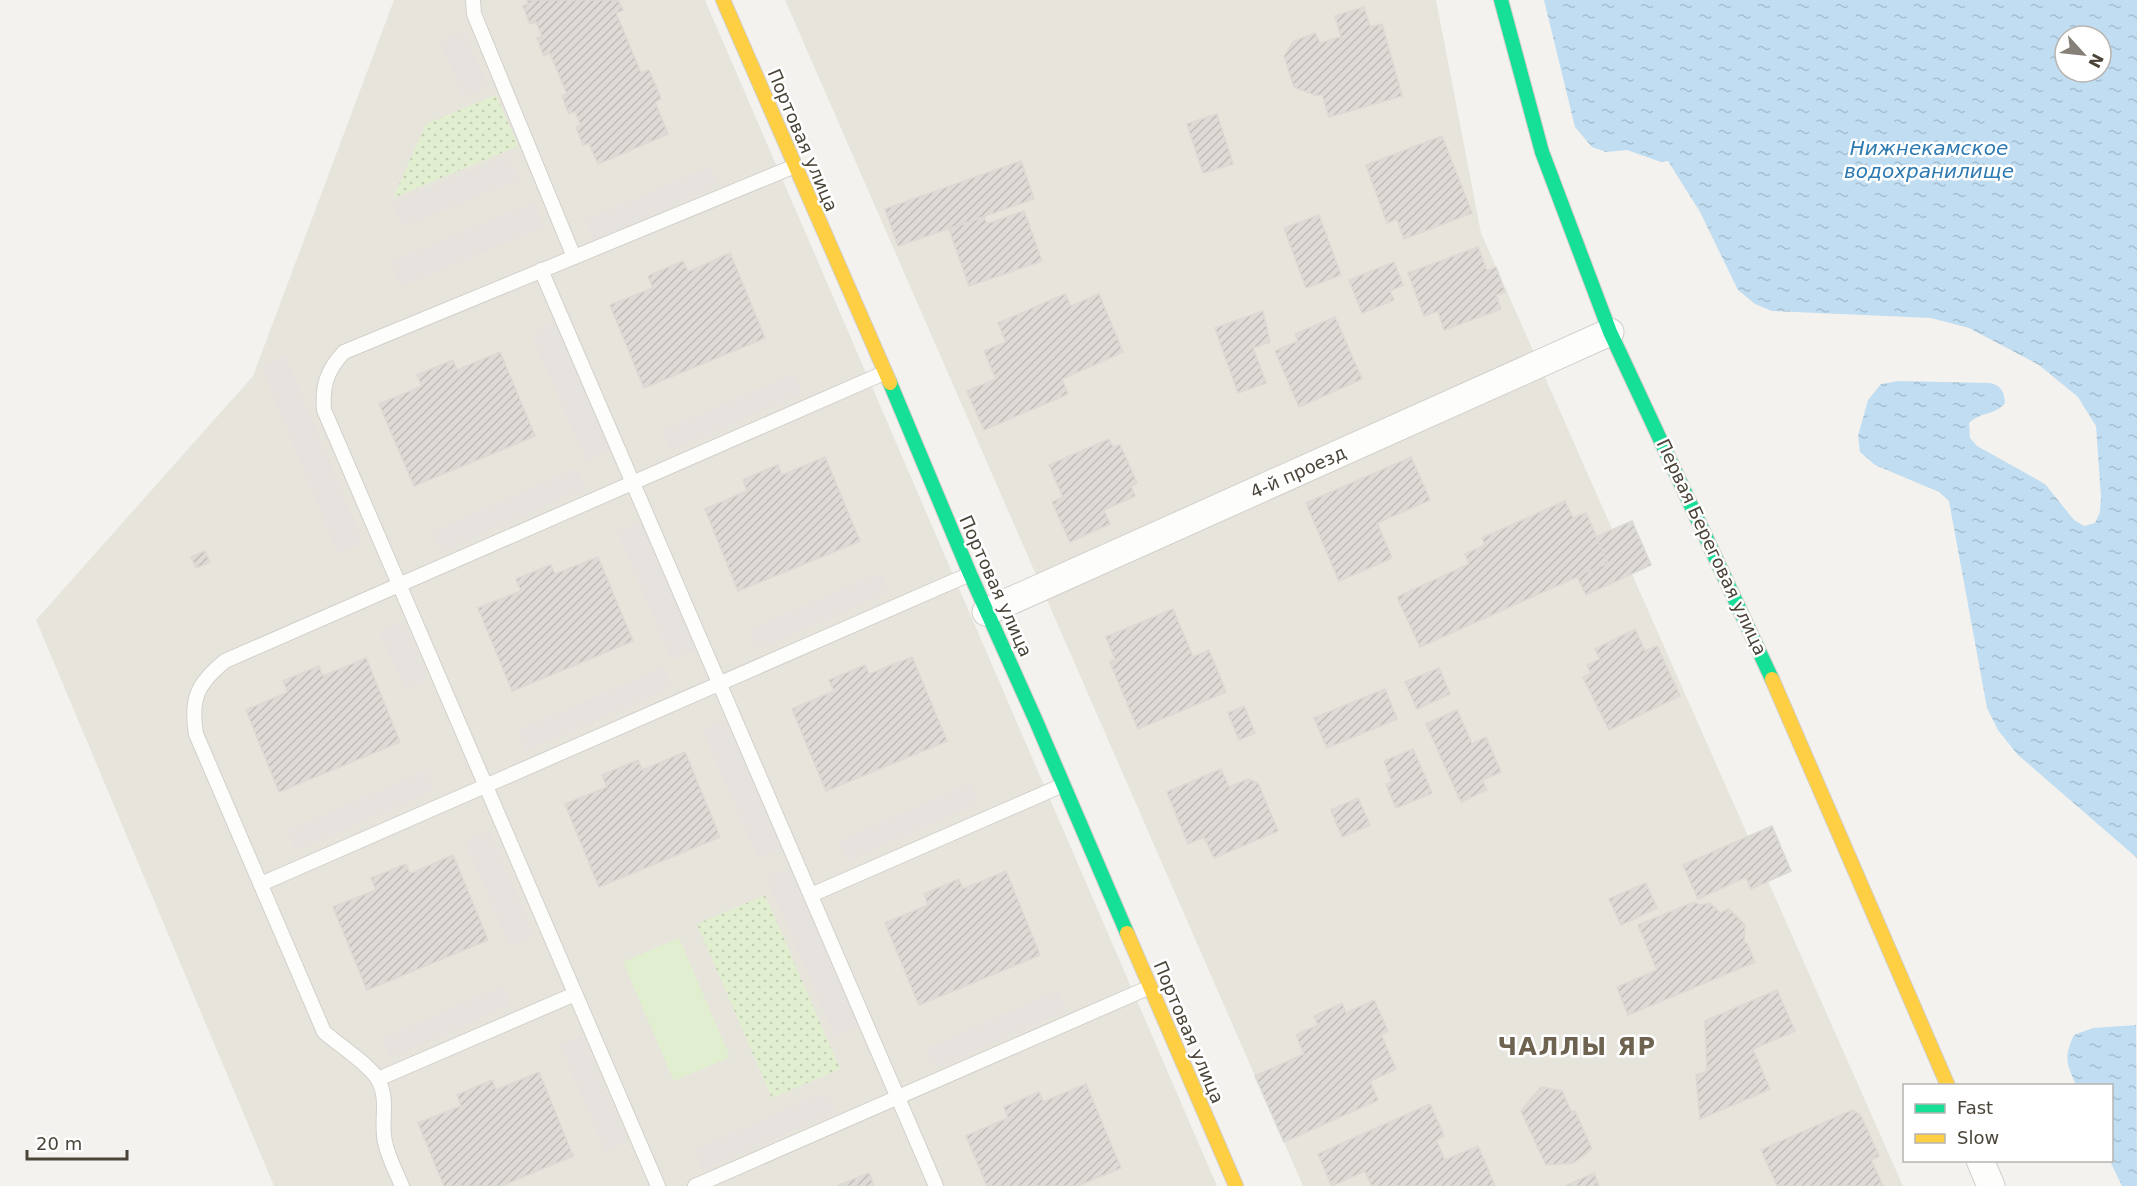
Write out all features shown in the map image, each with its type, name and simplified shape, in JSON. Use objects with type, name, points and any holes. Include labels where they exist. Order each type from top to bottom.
[{"type":"street","name":"Портовая улица","points":[[723,0],[1236,1186]]},
{"type":"street","name":"Первая Береговая улица","points":[[1501,0],[1542,152],[1610,332],[1754,634],[1947,1084]]},
{"type":"street","name":"4-й проезд","points":[[986,612],[1610,332]]},
{"type":"street","points":[[1980,1162],[1991,1186]]},
{"type":"lane","points":[[473,0],[474,14],[574,257]]},
{"type":"lane","points":[[658,1186],[324,410],[324,388],[329,371],[344,352],[795,166]]},
{"type":"lane","points":[[542,270],[936,1186]]},
{"type":"lane","points":[[402,1186],[385,1144],[383,1134],[385,1105],[378,1079],[369,1068],[324,1032],[196,734],[193,717],[195,698],[200,686],[209,674],[225,661],[884,373]]},
{"type":"lane","points":[[261,884],[970,574]]},
{"type":"lane","points":[[811,895],[1063,785]]},
{"type":"lane","points":[[694,1186],[1150,987]]},
{"type":"lane","points":[[378,1079],[575,994]]},
{"type":"shaded area","points":[[394,0],[705,0],[1217,1186],[274,1186],[36,620],[253,376]]},
{"type":"shaded area","points":[[785,0],[1436,0],[1481,233],[1903,1186],[1303,1186]]},
{"type":"shaded area","points":[[464,31],[488,86],[464,97],[440,42]]},
{"type":"shaded area","points":[[508,155],[518,180],[402,227],[392,203]]},
{"type":"shaded area","points":[[710,166],[719,186],[594,240],[586,220]]},
{"type":"shaded area","points":[[534,202],[544,227],[400,287],[390,262]]},
{"type":"shaded area","points":[[555,322],[611,451],[586,461],[531,333]]},
{"type":"shaded area","points":[[286,356],[363,543],[338,554],[261,366]]},
{"type":"shaded area","points":[[795,373],[803,393],[670,451],[661,431]]},
{"type":"shaded area","points":[[577,468],[586,488],[440,552],[431,532]]},
{"type":"shaded area","points":[[641,521],[696,649],[672,660],[617,531]]},
{"type":"shaded area","points":[[881,572],[889,592],[757,650],[748,630]]},
{"type":"shaded area","points":[[404,620],[428,679],[405,689],[379,631]]},
{"type":"shaded area","points":[[663,667],[672,687],[526,751],[517,731]]},
{"type":"shaded area","points":[[727,720],[782,849],[758,859],[702,730]]},
{"type":"shaded area","points":[[427,770],[435,790],[296,851],[287,831]]},
{"type":"shaded area","points":[[971,783],[980,803],[847,861],[838,841]]},
{"type":"shaded area","points":[[489,830],[535,936],[510,947],[465,841]]},
{"type":"shaded area","points":[[790,866],[859,1026],[835,1037],[766,876]]},
{"type":"shaded area","points":[[502,986],[511,1005],[390,1058],[381,1039]]},
{"type":"shaded area","points":[[1058,990],[1067,1011],[934,1069],[925,1049]]},
{"type":"shaded area","points":[[582,1036],[628,1142],[605,1151],[560,1045]]},
{"type":"shaded area","points":[[827,1091],[836,1112],[703,1170],[694,1150]]},
{"type":"green space","points":[[496,95],[518,146],[393,198],[426,124]]},
{"type":"green space","points":[[765,895],[840,1069],[772,1098],[697,924]]},
{"type":"green space","points":[[679,938],[730,1057],[674,1081],[623,962]]},
{"type":"water","name":"Нижнекамское водохранилище","points":[[1544,0],[2137,0],[2137,858],[2017,754],[1998,730],[1987,708],[1949,501],[1939,492],[1875,465],[1860,452],[1858,436],[1868,400],[1881,384],[1899,381],[1994,384],[2002,390],[2005,403],[1997,410],[1969,423],[1970,438],[1977,446],[2045,484],[2074,520],[2084,526],[2095,523],[2100,512],[2101,497],[2096,426],[2078,397],[2039,365],[1969,328],[1931,318],[1772,311],[1755,304],[1738,290],[1700,212],[1668,161],[1661,162],[1627,150],[1606,152],[1592,147],[1575,127]]},
{"type":"water","points":[[2136,1025],[2137,1186],[2122,1186],[2110,1162],[2113,1162],[2113,1084],[2076,1084],[2069,1066],[2067,1055],[2074,1035],[2093,1028]]},
{"type":"building","points":[[527,0],[618,0],[623,10],[616,13],[641,73],[649,70],[661,99],[655,102],[668,134],[598,164],[589,143],[583,145],[576,127],[581,125],[575,111],[569,114],[562,96],[567,94],[550,53],[544,56],[537,38],[542,36],[536,22],[530,24],[523,6],[528,4]]},
{"type":"building","points":[[1364,7],[1370,27],[1382,24],[1402,96],[1329,117],[1322,94],[1317,96],[1294,87],[1284,56],[1294,41],[1315,33],[1320,43],[1341,37],[1335,16]]},
{"type":"building","points":[[1217,114],[1233,164],[1203,173],[1187,124]]},
{"type":"building","points":[[1442,136],[1472,213],[1404,239],[1397,219],[1387,223],[1366,165]]},
{"type":"building","points":[[1021,161],[1034,199],[898,246],[885,209]]},
{"type":"building","points":[[1024,211],[1042,261],[969,286],[949,229],[984,217],[987,224]]},
{"type":"building","points":[[1319,215],[1341,275],[1306,288],[1284,228]]},
{"type":"building","points":[[1478,247],[1487,271],[1496,267],[1505,292],[1496,295],[1501,309],[1444,330],[1438,311],[1424,316],[1408,273]]},
{"type":"building","points":[[730,253],[765,338],[644,388],[610,305],[653,288],[648,276],[683,261],[688,272]]},
{"type":"building","points":[[1394,262],[1403,285],[1390,291],[1394,300],[1362,313],[1349,280]]},
{"type":"building","points":[[1065,294],[1071,306],[1099,294],[1123,352],[1062,379],[1068,394],[984,430],[967,391],[996,379],[984,351],[1006,342],[998,323]]},
{"type":"building","points":[[1263,311],[1270,342],[1253,348],[1266,383],[1238,393],[1215,328]]},
{"type":"building","points":[[1335,317],[1362,379],[1299,407],[1275,351],[1298,341],[1295,334]]},
{"type":"building","points":[[500,352],[535,436],[414,486],[379,404],[422,386],[417,375],[453,360],[457,370]]},
{"type":"building","points":[[1109,439],[1113,447],[1120,445],[1137,483],[1131,486],[1135,496],[1104,510],[1110,524],[1070,542],[1052,502],[1063,497],[1049,465]]},
{"type":"building","points":[[825,457],[860,541],[738,591],[705,509],[747,491],[743,480],[770,468],[778,465],[782,475]]},
{"type":"building","points":[[1411,457],[1430,500],[1377,523],[1392,558],[1339,581],[1306,503]]},
{"type":"building","points":[[1565,501],[1573,518],[1586,513],[1608,563],[1420,647],[1397,597],[1469,564],[1465,554],[1485,545],[1482,538]]},
{"type":"building","points":[[1632,521],[1651,565],[1586,595],[1577,576],[1608,563],[1596,537]]},
{"type":"building","points":[[205,551],[210,562],[196,568],[191,557]]},
{"type":"building","points":[[598,557],[633,641],[512,691],[478,608],[521,591],[516,579],[551,565],[555,574]]},
{"type":"building","points":[[1173,609],[1193,657],[1209,650],[1226,692],[1138,729],[1110,662],[1115,659],[1106,637]]},
{"type":"building","points":[[1635,629],[1645,651],[1657,646],[1680,696],[1609,730],[1583,677],[1591,673],[1587,665],[1600,659],[1595,649]]},
{"type":"building","points":[[912,657],[947,741],[826,791],[792,709],[834,691],[829,680],[865,665],[869,674]]},
{"type":"building","points":[[366,658],[400,742],[279,792],[246,710],[288,692],[283,681],[319,666],[323,676]]},
{"type":"building","points":[[1439,668],[1450,694],[1417,709],[1405,682]]},
{"type":"building","points":[[1385,689],[1397,719],[1327,748],[1314,718]]},
{"type":"building","points":[[1244,706],[1255,733],[1239,740],[1228,713]]},
{"type":"building","points":[[1457,710],[1472,744],[1486,737],[1501,772],[1482,780],[1487,790],[1461,802],[1426,724]]},
{"type":"building","points":[[1413,749],[1432,793],[1396,808],[1386,784],[1392,782],[1384,761]]},
{"type":"building","points":[[685,752],[720,837],[599,887],[565,804],[607,787],[602,775],[638,760],[642,770]]},
{"type":"building","points":[[1221,769],[1229,787],[1248,779],[1258,783],[1278,831],[1214,858],[1204,837],[1188,844],[1167,792]]},
{"type":"building","points":[[1358,798],[1370,825],[1342,837],[1331,810]]},
{"type":"building","points":[[1772,826],[1791,871],[1751,889],[1746,877],[1698,899],[1683,865]]},
{"type":"building","points":[[453,855],[488,940],[367,990],[333,907],[376,890],[371,878],[406,864],[410,874]]},
{"type":"building","points":[[1006,871],[1040,955],[919,1005],[885,923],[928,905],[924,894],[959,879],[963,889]]},
{"type":"building","points":[[1646,883],[1657,908],[1621,925],[1609,899]]},
{"type":"building","points":[[1694,902],[1700,905],[1710,903],[1720,913],[1729,909],[1745,925],[1744,944],[1747,943],[1755,962],[1628,1015],[1617,987],[1657,970],[1638,925]]},
{"type":"building","points":[[1777,990],[1795,1031],[1753,1049],[1770,1089],[1700,1119],[1696,1075],[1707,1071],[1705,1021]]},
{"type":"building","points":[[1374,1000],[1388,1031],[1381,1034],[1396,1069],[1370,1081],[1378,1100],[1284,1142],[1255,1076],[1304,1054],[1296,1035],[1318,1025],[1314,1016],[1342,1003],[1346,1013]]},
{"type":"building","points":[[539,1072],[573,1156],[501,1186],[444,1186],[418,1123],[461,1106],[457,1095],[492,1080],[496,1090]]},
{"type":"building","points":[[1086,1084],[1121,1168],[1077,1186],[987,1186],[966,1136],[1008,1118],[1004,1107],[1039,1092],[1043,1102]]},
{"type":"building","points":[[1541,1087],[1562,1091],[1571,1111],[1575,1111],[1592,1149],[1573,1163],[1546,1165],[1521,1111]]},
{"type":"building","points":[[1430,1104],[1444,1136],[1436,1140],[1445,1160],[1478,1146],[1495,1186],[1372,1186],[1365,1171],[1332,1186],[1318,1154]]},
{"type":"building","points":[[1852,1110],[1862,1118],[1879,1156],[1871,1160],[1883,1186],[1777,1186],[1761,1150]]},
{"type":"building","points":[[869,1173],[874,1186],[837,1186]]},
{"type":"building","points":[[1594,1173],[1599,1186],[1565,1186]]},
{"type":"traffic: fast","points":[[1501,0],[1542,152],[1610,332],[1772,679]]},
{"type":"traffic: fast","points":[[890,383],[970,574],[1127,933]]},
{"type":"traffic: slow","points":[[723,0],[890,383]]},
{"type":"traffic: slow","points":[[1772,679],[1947,1084]]},
{"type":"traffic: slow","points":[[1127,933],[1236,1186]]},
{"type":"district","name":"ЧАЛЛЫ ЯР","points":[[1577,1047]]}]
